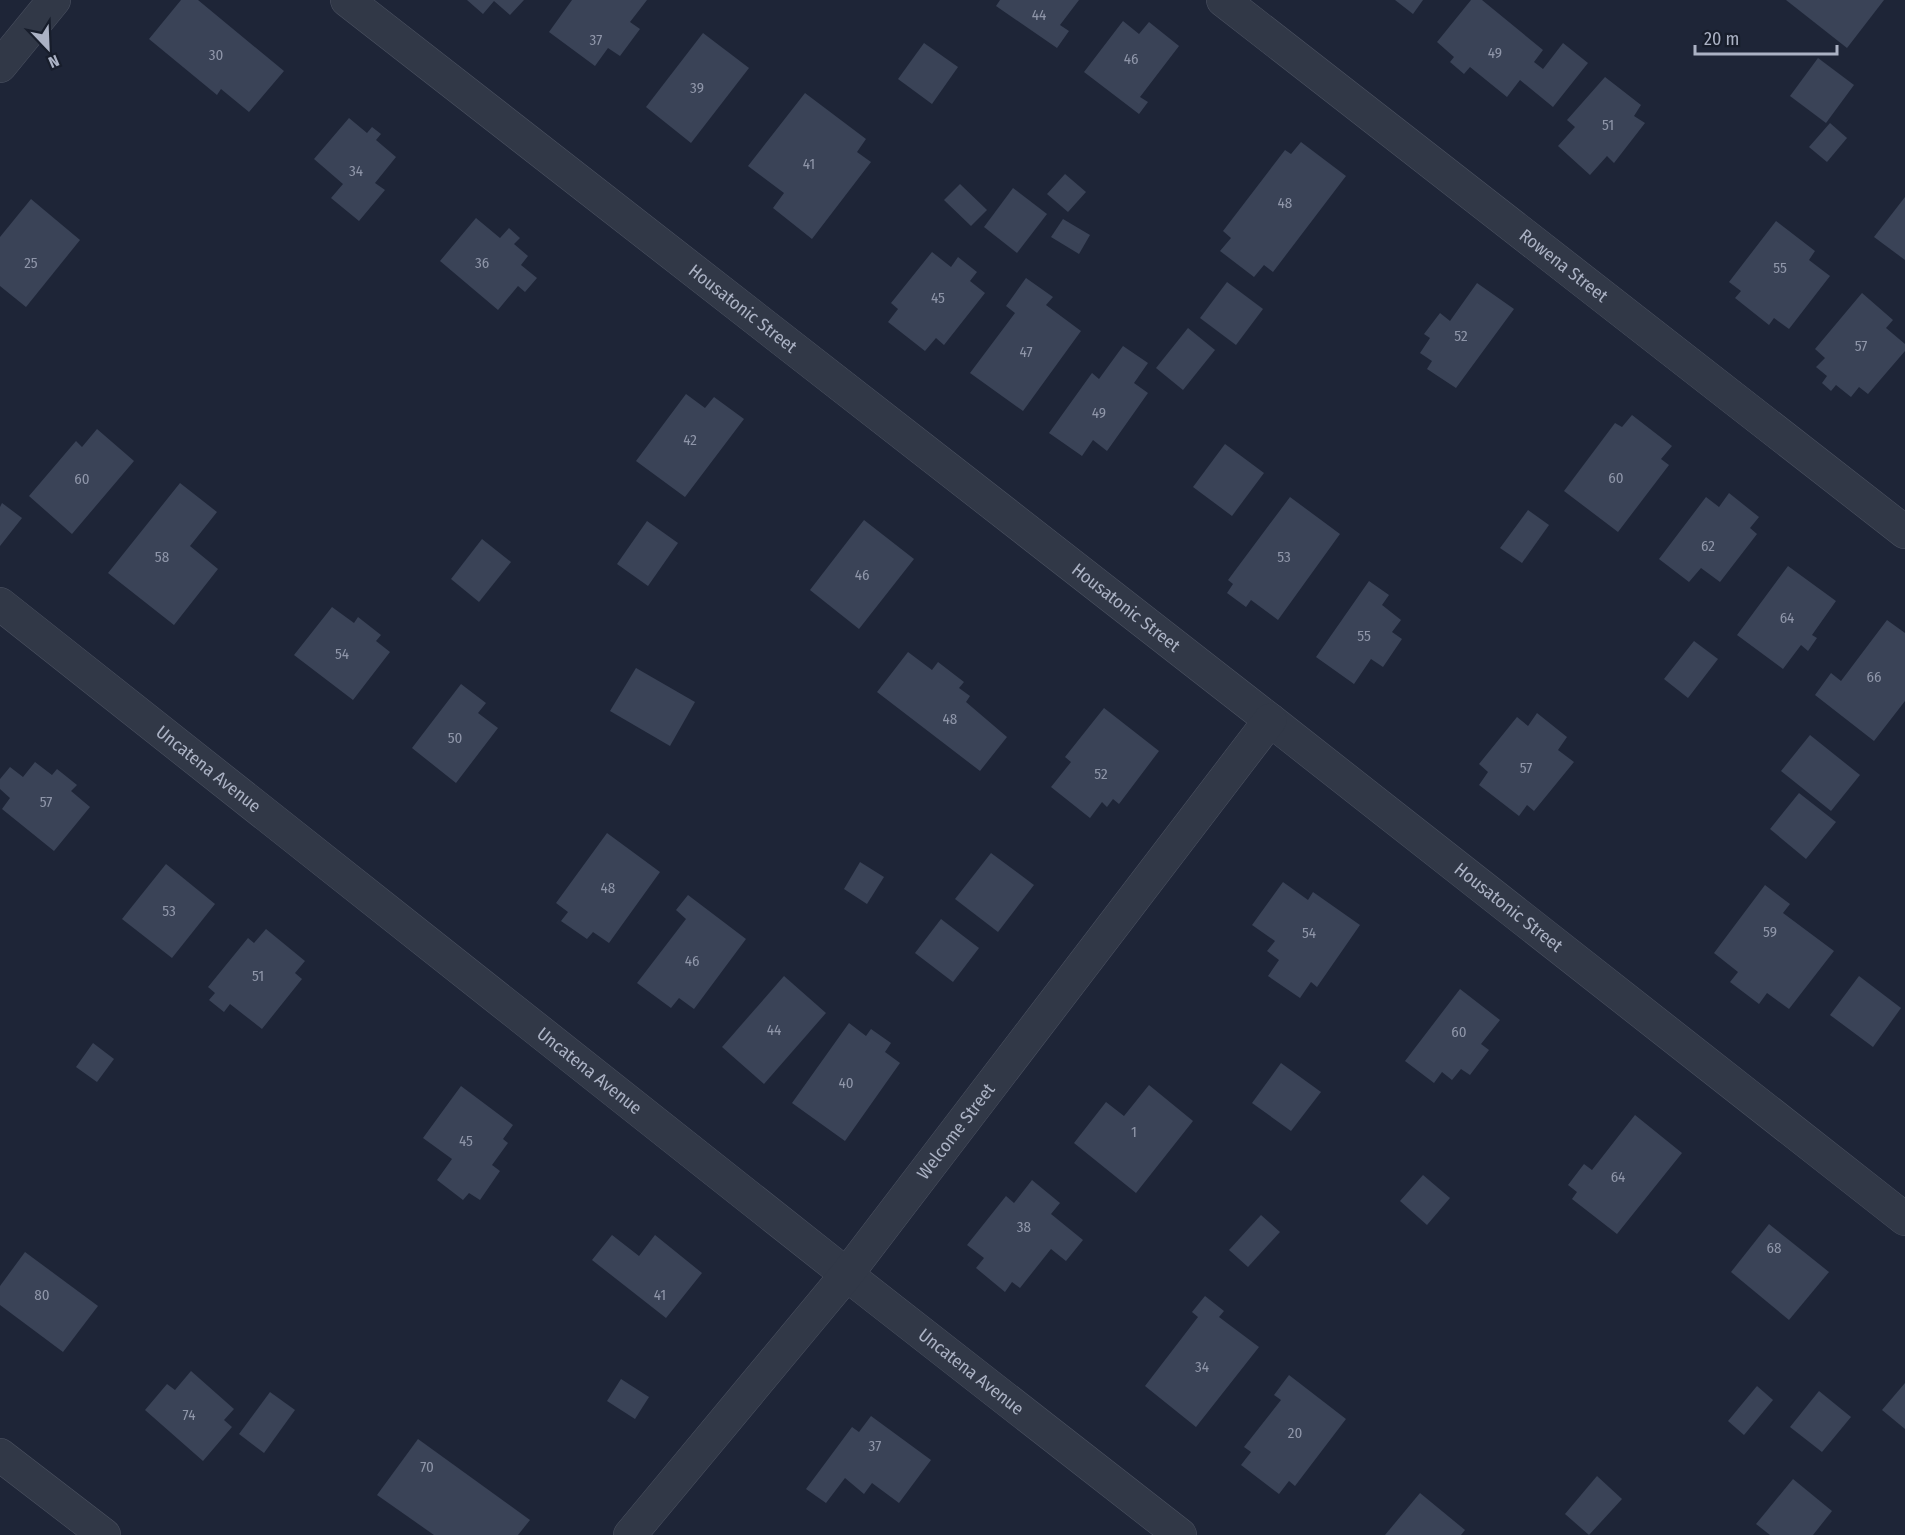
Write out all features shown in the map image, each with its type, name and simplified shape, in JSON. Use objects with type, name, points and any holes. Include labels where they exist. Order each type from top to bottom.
[{"type":"street","points":[[0,66],[54,0]]},
{"type":"street","name":"Housatonic Street","points":[[347,0],[1905,1219]]},
{"type":"street","name":"Rowena Street","points":[[1223,0],[1905,532]]},
{"type":"street","name":"Uncatena Avenue","points":[[0,604],[1180,1535]]},
{"type":"street","name":"Welcome Street","points":[[630,1535],[848,1274],[1270,720]]},
{"type":"street","points":[[0,1455],[104,1535]]},
{"type":"building","points":[[181,0],[198,0],[284,71],[249,112],[221,89],[217,95],[149,39]]},
{"type":"building","points":[[467,0],[524,0],[510,15],[494,1],[483,14]]},
{"type":"building","points":[[572,0],[647,0],[630,22],[640,29],[620,56],[608,48],[595,66],[549,32]]},
{"type":"building","points":[[1000,0],[1079,0],[1060,25],[1069,31],[1057,48],[996,6]]},
{"type":"building","points":[[1395,0],[1423,0],[1413,14]]},
{"type":"building","points":[[1471,0],[1482,0],[1543,50],[1534,62],[1543,69],[1563,43],[1588,63],[1553,107],[1520,80],[1507,97],[1470,67],[1464,74],[1450,62],[1454,57],[1437,42]]},
{"type":"building","points":[[1786,0],[1884,0],[1847,48]]},
{"type":"building","points":[[1123,21],[1139,34],[1149,22],[1179,46],[1140,97],[1148,102],[1139,114],[1084,72]]},
{"type":"building","points":[[703,33],[749,68],[691,143],[646,107]]},
{"type":"building","points":[[924,43],[958,67],[932,104],[898,79]]},
{"type":"building","points":[[1818,58],[1854,85],[1826,123],[1790,96]]},
{"type":"building","points":[[1605,77],[1641,105],[1634,116],[1645,123],[1614,163],[1607,156],[1590,175],[1558,146],[1575,127],[1567,120]]},
{"type":"building","points":[[805,93],[866,139],[857,152],[871,162],[812,239],[773,208],[784,193],[748,166]]},
{"type":"building","points":[[349,118],[367,133],[372,127],[381,134],[376,140],[396,157],[375,183],[385,190],[359,221],[331,198],[343,184],[314,159]]},
{"type":"building","points":[[1830,123],[1847,138],[1827,162],[1809,147]]},
{"type":"building","points":[[1301,142],[1346,176],[1273,272],[1264,265],[1254,277],[1220,251],[1231,238],[1223,231],[1285,150],[1291,154]]},
{"type":"building","points":[[1065,174],[1086,192],[1068,212],[1047,194]]},
{"type":"building","points":[[960,184],[987,210],[971,226],[944,200]]},
{"type":"building","points":[[1013,188],[1047,214],[1017,253],[984,227]]},
{"type":"building","points":[[1905,197],[1905,260],[1874,237]]},
{"type":"building","points":[[31,199],[80,240],[26,307],[0,286],[0,237]]},
{"type":"building","points":[[476,218],[500,238],[509,228],[520,238],[514,244],[528,256],[521,265],[537,278],[525,292],[518,286],[498,310],[440,261]]},
{"type":"building","points":[[1063,219],[1090,235],[1079,254],[1051,237]]},
{"type":"building","points":[[1776,221],[1815,251],[1809,260],[1830,276],[1789,329],[1774,318],[1769,325],[1735,298],[1741,291],[1729,282]]},
{"type":"building","points":[[932,252],[951,267],[958,257],[977,272],[970,281],[985,293],[944,345],[936,338],[925,351],[888,322],[898,309],[891,303]]},
{"type":"building","points":[[1026,278],[1053,297],[1046,305],[1081,331],[1023,411],[970,373],[1015,313],[1006,306]]},
{"type":"building","points":[[1227,282],[1263,309],[1236,345],[1200,318]]},
{"type":"building","points":[[1477,283],[1514,309],[1456,388],[1427,369],[1432,361],[1420,353],[1430,338],[1424,334],[1440,313],[1450,321]]},
{"type":"building","points":[[1862,293],[1893,320],[1886,328],[1905,344],[1905,351],[1868,394],[1859,387],[1851,397],[1836,385],[1831,391],[1822,383],[1827,376],[1816,367],[1825,358],[1815,349]]},
{"type":"building","points":[[1188,328],[1215,350],[1183,390],[1156,368]]},
{"type":"building","points":[[1123,346],[1148,363],[1134,383],[1148,393],[1107,451],[1093,440],[1082,456],[1049,433],[1092,373],[1099,379]]},
{"type":"building","points":[[686,394],[705,408],[714,397],[744,419],[685,497],[636,461]]},
{"type":"building","points":[[1632,415],[1672,446],[1661,459],[1669,465],[1618,532],[1564,491],[1615,423],[1622,427]]},
{"type":"building","points":[[97,429],[134,461],[72,534],[29,496],[76,441],[82,447]]},
{"type":"building","points":[[1225,444],[1264,473],[1232,516],[1193,487]]},
{"type":"building","points":[[180,483],[217,512],[190,546],[218,569],[174,625],[108,573]]},
{"type":"building","points":[[1729,493],[1759,517],[1750,528],[1757,534],[1720,582],[1701,568],[1689,582],[1659,559],[1706,497],[1719,507]]},
{"type":"building","points":[[1290,497],[1340,534],[1278,620],[1251,600],[1246,607],[1227,593],[1233,584],[1228,580]]},
{"type":"building","points":[[2,503],[22,518],[0,546],[0,507]]},
{"type":"building","points":[[1528,510],[1549,525],[1522,563],[1500,548]]},
{"type":"building","points":[[864,520],[914,559],[859,629],[810,590]]},
{"type":"building","points":[[647,521],[678,543],[648,586],[617,564]]},
{"type":"building","points":[[482,539],[511,562],[479,602],[451,579]]},
{"type":"building","points":[[1788,566],[1836,601],[1812,635],[1817,638],[1808,651],[1801,645],[1783,669],[1737,635]]},
{"type":"building","points":[[1369,581],[1389,595],[1382,605],[1401,620],[1392,632],[1402,639],[1383,667],[1371,659],[1354,684],[1316,657]]},
{"type":"building","points":[[332,607],[354,623],[358,617],[381,635],[376,641],[390,652],[353,700],[294,655]]},
{"type":"building","points":[[1887,620],[1905,633],[1905,701],[1874,741],[1815,695],[1831,673],[1841,681]]},
{"type":"building","points":[[1694,641],[1718,659],[1688,698],[1664,679]]},
{"type":"building","points":[[908,652],[932,670],[938,662],[964,682],[959,688],[970,696],[966,702],[1007,737],[980,771],[877,692]]},
{"type":"building","points":[[636,668],[695,702],[670,746],[610,711]]},
{"type":"building","points":[[461,684],[486,703],[478,713],[498,728],[456,783],[412,748]]},
{"type":"building","points":[[1104,708],[1159,751],[1119,804],[1113,799],[1107,807],[1102,802],[1090,818],[1051,787],[1071,762],[1065,757]]},
{"type":"building","points":[[1537,713],[1567,737],[1558,750],[1574,762],[1534,811],[1527,805],[1519,816],[1479,785],[1488,772],[1479,764],[1517,717],[1528,726]]},
{"type":"building","points":[[1810,735],[1860,775],[1831,811],[1781,771]]},
{"type":"building","points":[[35,762],[52,775],[57,769],[77,785],[71,791],[90,807],[54,851],[2,809],[10,798],[0,789],[0,779],[10,767],[23,777]]},
{"type":"building","points":[[1799,793],[1836,822],[1806,859],[1770,829]]},
{"type":"building","points":[[607,833],[660,872],[609,943],[593,932],[587,939],[561,921],[568,912],[556,903]]},
{"type":"building","points":[[991,853],[1034,885],[998,932],[955,899]]},
{"type":"building","points":[[860,862],[884,877],[867,904],[844,889]]},
{"type":"building","points":[[166,864],[215,904],[172,958],[122,919]]},
{"type":"building","points":[[1283,882],[1308,900],[1313,892],[1360,925],[1317,987],[1311,982],[1300,998],[1268,976],[1279,960],[1267,951],[1275,941],[1252,925]]},
{"type":"building","points":[[1765,885],[1790,904],[1783,913],[1834,951],[1789,1009],[1767,993],[1759,1004],[1730,982],[1738,972],[1714,953]]},
{"type":"building","points":[[688,895],[746,939],[694,1009],[679,998],[671,1008],[637,983],[686,919],[676,910]]},
{"type":"building","points":[[941,919],[979,948],[953,982],[915,953]]},
{"type":"building","points":[[266,929],[305,961],[295,973],[302,979],[262,1029],[230,1004],[224,1012],[209,1000],[215,993],[208,987],[248,938],[254,943]]},
{"type":"building","points":[[784,976],[826,1013],[764,1084],[722,1047]]},
{"type":"building","points":[[1859,976],[1901,1008],[1873,1047],[1830,1015]]},
{"type":"building","points":[[1460,989],[1500,1020],[1481,1044],[1489,1050],[1470,1075],[1461,1069],[1452,1080],[1442,1072],[1434,1083],[1405,1061]]},
{"type":"building","points":[[849,1023],[866,1036],[871,1029],[891,1043],[885,1052],[900,1063],[845,1141],[792,1103]]},
{"type":"building","points":[[93,1043],[114,1059],[97,1082],[76,1067]]},
{"type":"building","points":[[1281,1063],[1321,1092],[1291,1131],[1252,1103]]},
{"type":"building","points":[[1149,1085],[1193,1121],[1136,1193],[1074,1143],[1106,1102],[1124,1116]]},
{"type":"building","points":[[461,1086],[513,1125],[503,1139],[508,1143],[492,1165],[500,1171],[480,1200],[469,1193],[463,1200],[437,1180],[452,1159],[423,1138]]},
{"type":"building","points":[[1635,1115],[1682,1153],[1617,1234],[1572,1199],[1577,1192],[1568,1185],[1584,1164],[1592,1170]]},
{"type":"building","points":[[1423,1175],[1450,1198],[1427,1225],[1400,1201]]},
{"type":"building","points":[[1032,1180],[1060,1203],[1051,1214],[1083,1240],[1066,1261],[1051,1249],[1020,1288],[1012,1282],[1005,1292],[976,1268],[984,1258],[967,1245],[1006,1196],[1014,1203]]},
{"type":"building","points":[[1261,1215],[1280,1232],[1248,1267],[1229,1250]]},
{"type":"building","points":[[1769,1224],[1829,1272],[1789,1320],[1731,1272]]},
{"type":"building","points":[[612,1235],[639,1256],[655,1235],[702,1273],[666,1318],[592,1260]]},
{"type":"building","points":[[25,1252],[98,1306],[63,1352],[0,1305],[0,1286]]},
{"type":"building","points":[[1205,1296],[1224,1311],[1219,1317],[1259,1347],[1196,1427],[1145,1386],[1198,1317],[1192,1312]]},
{"type":"building","points":[[191,1371],[234,1409],[224,1420],[232,1427],[203,1461],[145,1410],[167,1384],[175,1390]]},
{"type":"building","points":[[1289,1375],[1346,1419],[1295,1486],[1289,1481],[1279,1494],[1241,1465],[1251,1452],[1244,1447],[1281,1400],[1274,1395]]},
{"type":"building","points":[[621,1379],[649,1397],[635,1419],[607,1401]]},
{"type":"building","points":[[1905,1383],[1905,1429],[1882,1410]]},
{"type":"building","points":[[1757,1386],[1773,1400],[1744,1435],[1728,1421]]},
{"type":"building","points":[[1819,1391],[1851,1417],[1822,1452],[1790,1427]]},
{"type":"building","points":[[270,1392],[295,1410],[264,1453],[239,1434]]},
{"type":"building","points":[[871,1416],[931,1460],[899,1503],[872,1483],[864,1494],[845,1478],[826,1503],[806,1489],[852,1427],[859,1432]]},
{"type":"building","points":[[418,1439],[530,1520],[518,1535],[434,1535],[377,1495]]},
{"type":"building","points":[[1597,1476],[1622,1499],[1589,1535],[1565,1514]]},
{"type":"building","points":[[1793,1479],[1832,1511],[1813,1535],[1770,1535],[1756,1524]]},
{"type":"building","points":[[1420,1493],[1465,1530],[1461,1535],[1385,1535]]}]
